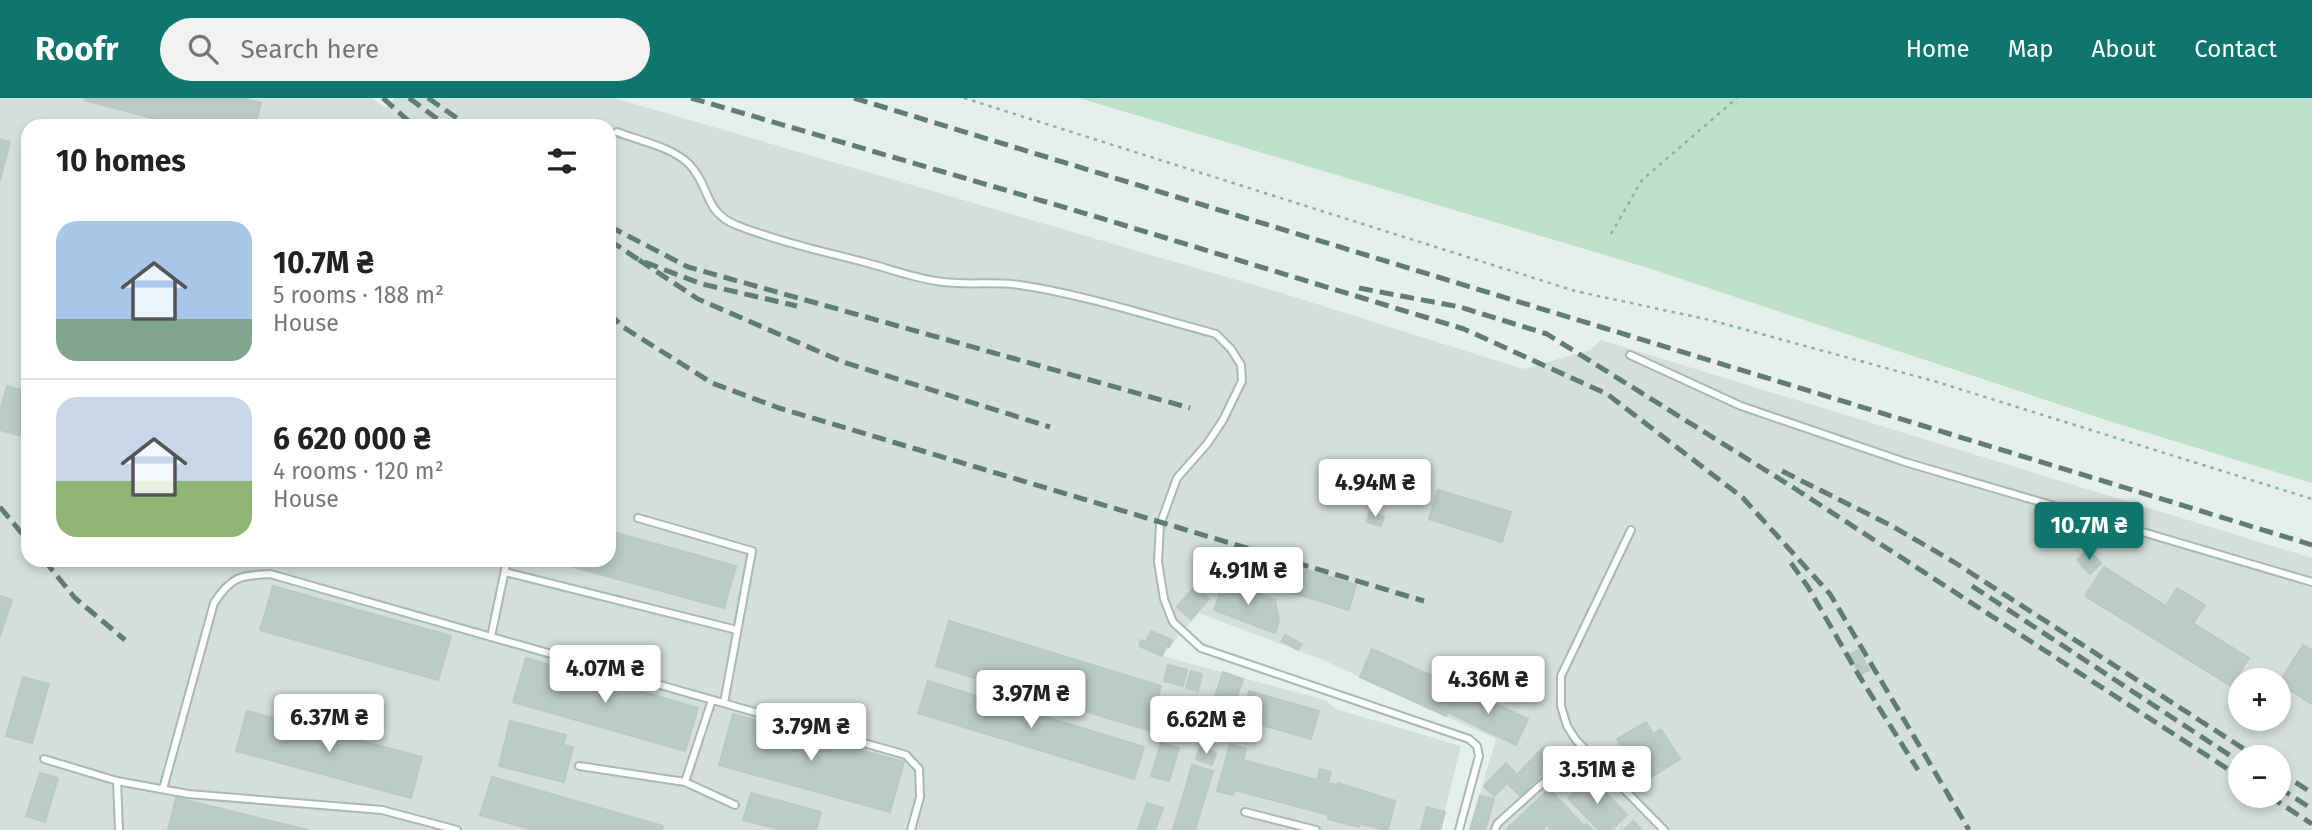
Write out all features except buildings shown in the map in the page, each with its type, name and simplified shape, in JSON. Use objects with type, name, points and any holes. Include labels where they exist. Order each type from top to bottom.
[{"type":"lane","points":[[617,132],[675,154],[689,164],[703,182],[711,206],[722,218],[736,225],[935,281],[1026,286],[1216,334],[1231,349],[1241,365],[1242,381],[1223,421],[1208,444],[1177,478],[1160,524],[1158,562],[1164,599],[1173,622],[1201,648],[1469,739],[1477,746],[1479,756],[1459,830]]},
{"type":"lane","points":[[1630,355],[1741,406],[1905,462],[2312,582]]},
{"type":"lane","points":[[638,518],[752,551],[724,704]]},
{"type":"lane","points":[[1631,530],[1561,676],[1561,706],[1567,726],[1576,740],[1664,830]]},
{"type":"lane","points":[[491,637],[506,567]]},
{"type":"lane","points":[[505,572],[737,631]]},
{"type":"lane","points":[[163,789],[214,603],[226,584],[245,575],[270,574],[906,755],[919,769],[920,797],[911,830]]},
{"type":"lane","points":[[685,782],[712,700]]},
{"type":"lane","points":[[44,759],[117,781],[188,794],[382,810],[457,830]]},
{"type":"lane","points":[[579,766],[685,782],[735,805]]},
{"type":"lane","points":[[1495,830],[1497,824],[1556,771]]},
{"type":"lane","points":[[117,781],[119,830]]},
{"type":"lane","points":[[1245,812],[1316,830]]},
{"type":"path","points":[[964,98],[1575,291],[1710,320],[1937,382],[2312,499]]},
{"type":"path","points":[[1611,234],[1642,180],[1737,98]]},
{"type":"shaded area","points":[[0,98],[372,98],[386,108],[395,98],[614,98],[1288,295],[1523,369],[1590,350],[1601,340],[2312,558],[2312,830],[1469,830],[1496,739],[1323,660],[1199,613],[1162,656],[1325,700],[1336,709],[1461,746],[1440,830],[0,830]]},
{"type":"green space","points":[[1079,98],[2312,98],[2312,483],[2112,422],[1648,268]]},
{"type":"railway","points":[[383,98],[406,119]]},
{"type":"railway","points":[[409,98],[438,119]]},
{"type":"railway","points":[[428,98],[458,119]]},
{"type":"railway","points":[[691,98],[1094,216],[1464,329],[1607,394],[1743,498],[1830,594],[1969,830]]},
{"type":"railway","points":[[854,98],[2312,545]]},
{"type":"railway","points":[[616,230],[688,267],[1190,408]]},
{"type":"railway","points":[[616,245],[639,260],[702,284],[797,306]]},
{"type":"railway","points":[[639,260],[698,299],[843,362],[1050,427]]},
{"type":"railway","points":[[1359,288],[1460,307],[1547,334],[1794,488],[2228,769]]},
{"type":"railway","points":[[616,320],[712,383],[779,408],[1424,601]]},
{"type":"railway","points":[[1782,471],[1892,526],[1954,562],[2238,745]]},
{"type":"railway","points":[[0,507],[21,532]]},
{"type":"railway","points":[[1791,563],[1918,770]]},
{"type":"railway","points":[[50,567],[75,598],[125,640]]},
{"type":"railway","points":[[1972,586],[2228,754]]},
{"type":"railway","points":[[2291,779],[2312,793]]},
{"type":"railway","points":[[2291,795],[2312,809]]},
{"type":"railway","points":[[2287,808],[2312,824]]}]
